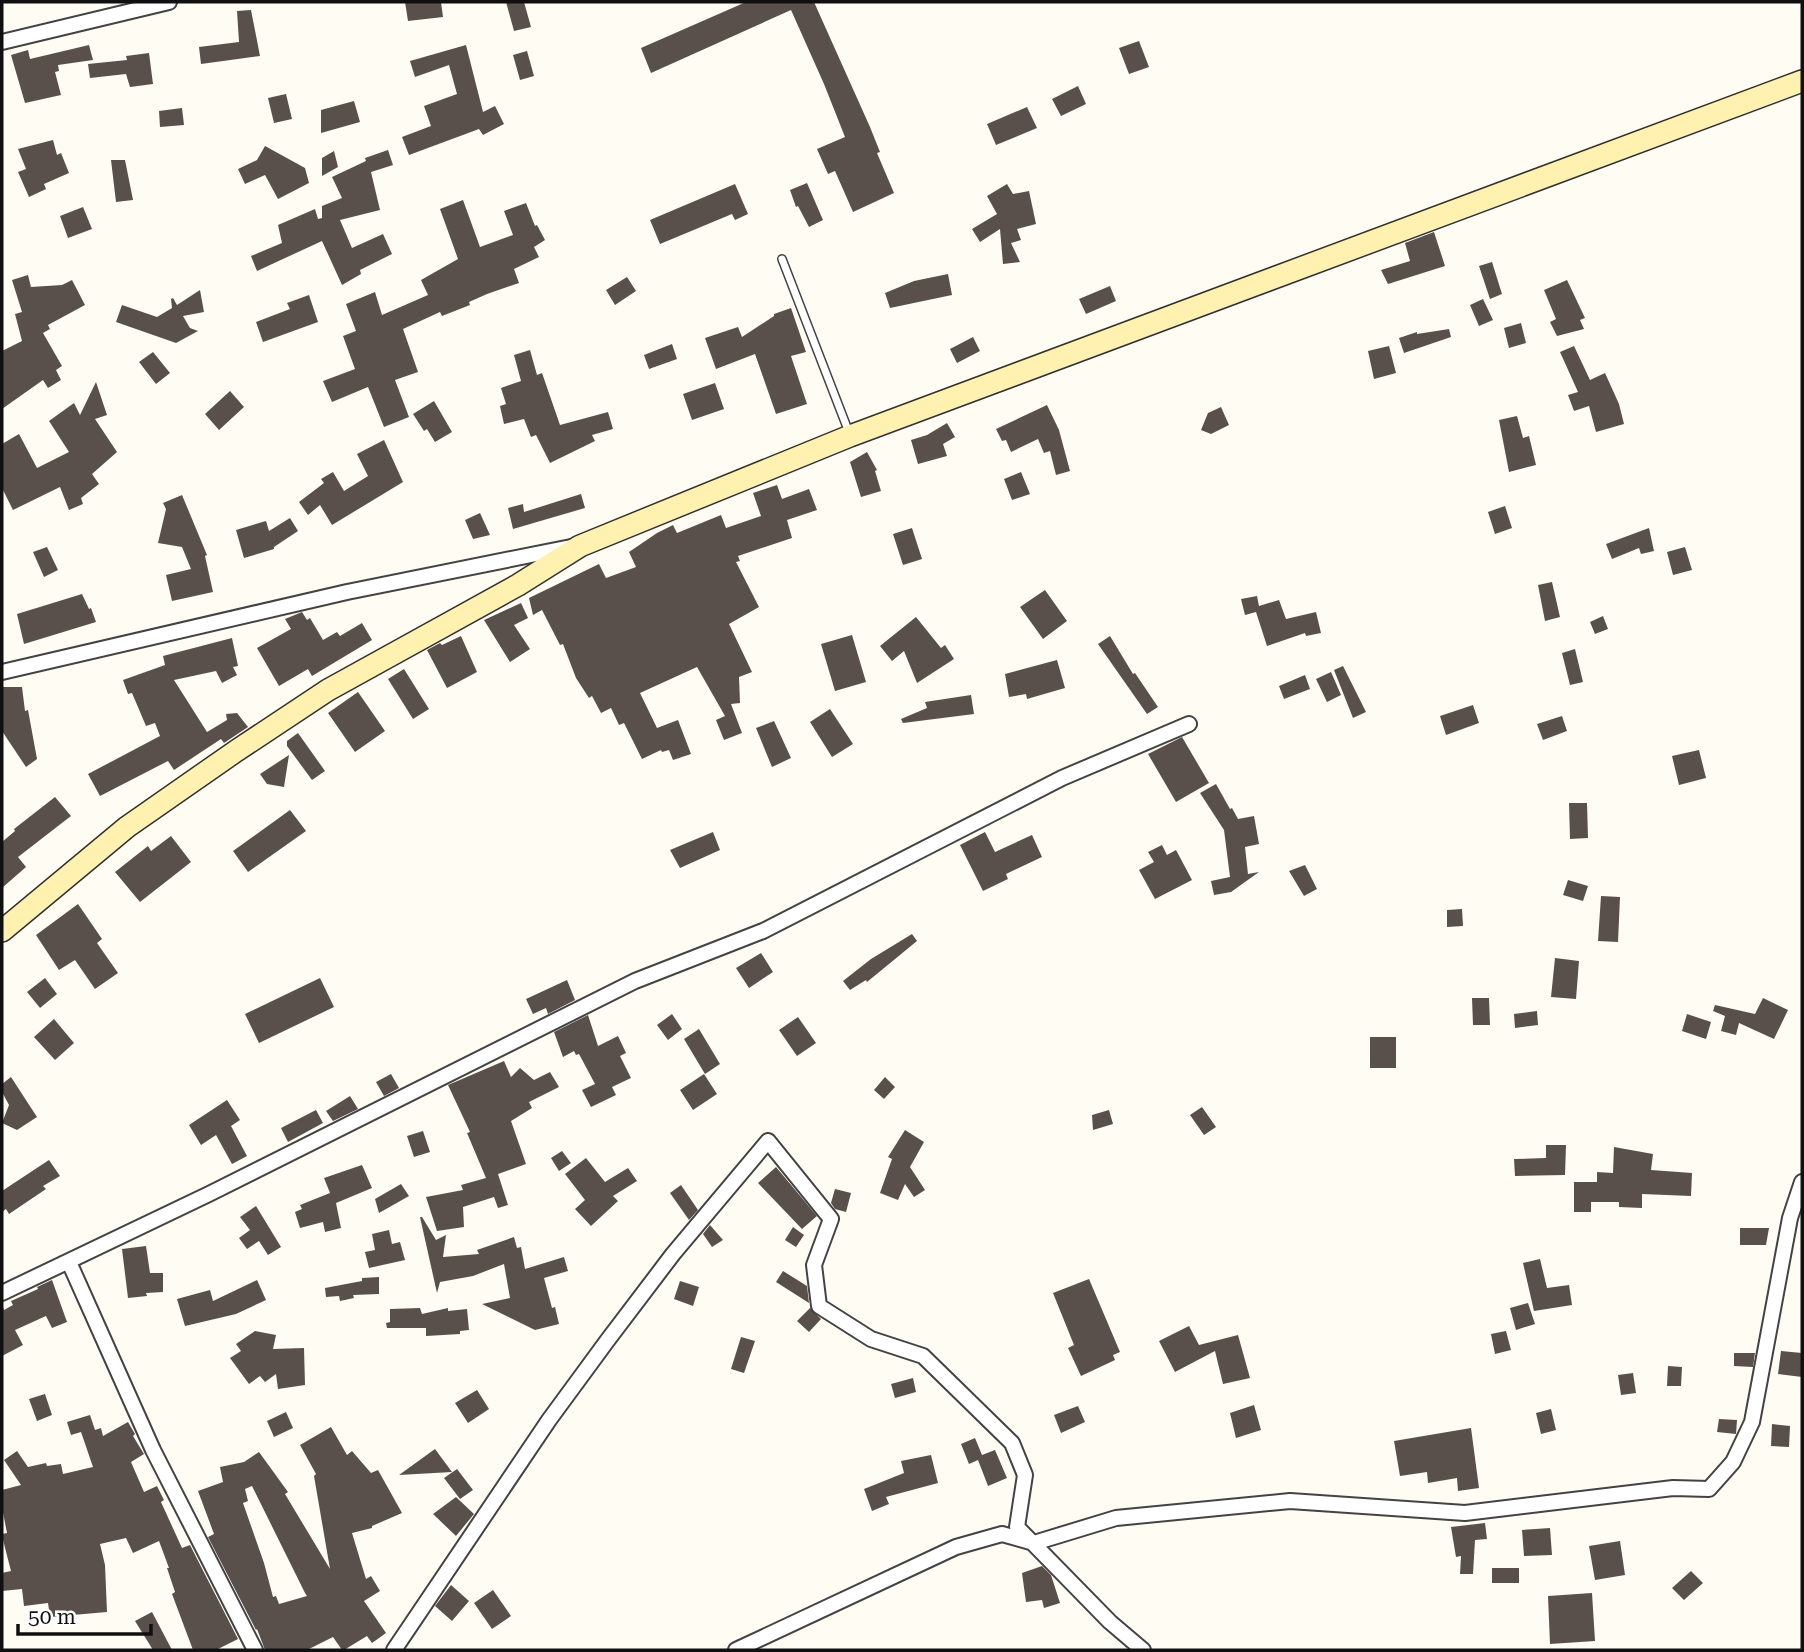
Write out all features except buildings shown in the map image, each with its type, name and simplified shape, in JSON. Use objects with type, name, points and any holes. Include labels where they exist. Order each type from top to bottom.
[{"type":"main road","points":[[2,931],[127,827],[236,751],[328,690],[518,584],[580,546],[850,436],[1802,81]]},
{"type":"street","points":[[2,43],[114,8],[169,2]]},
{"type":"street","points":[[2,672],[347,592],[580,546]]},
{"type":"street","points":[[2,1293],[209,1194],[635,981],[763,931],[1062,778],[1189,724]]},
{"type":"street","points":[[394,1650],[598,1352],[673,1254],[768,1141],[831,1219],[814,1265],[819,1306],[871,1339],[923,1356],[1012,1443],[1025,1475],[1017,1527],[1110,1622],[1143,1650]]},
{"type":"street","points":[[736,1650],[956,1547],[1002,1534],[1034,1543],[1116,1518],[1290,1501],[1465,1513],[1673,1488],[1709,1489],[1733,1462],[1752,1422],[1790,1217],[1802,1182]]},
{"type":"street","points":[[69,1262],[153,1450],[255,1650]]},
{"type":"lane","points":[[782,259],[850,436]]}]
